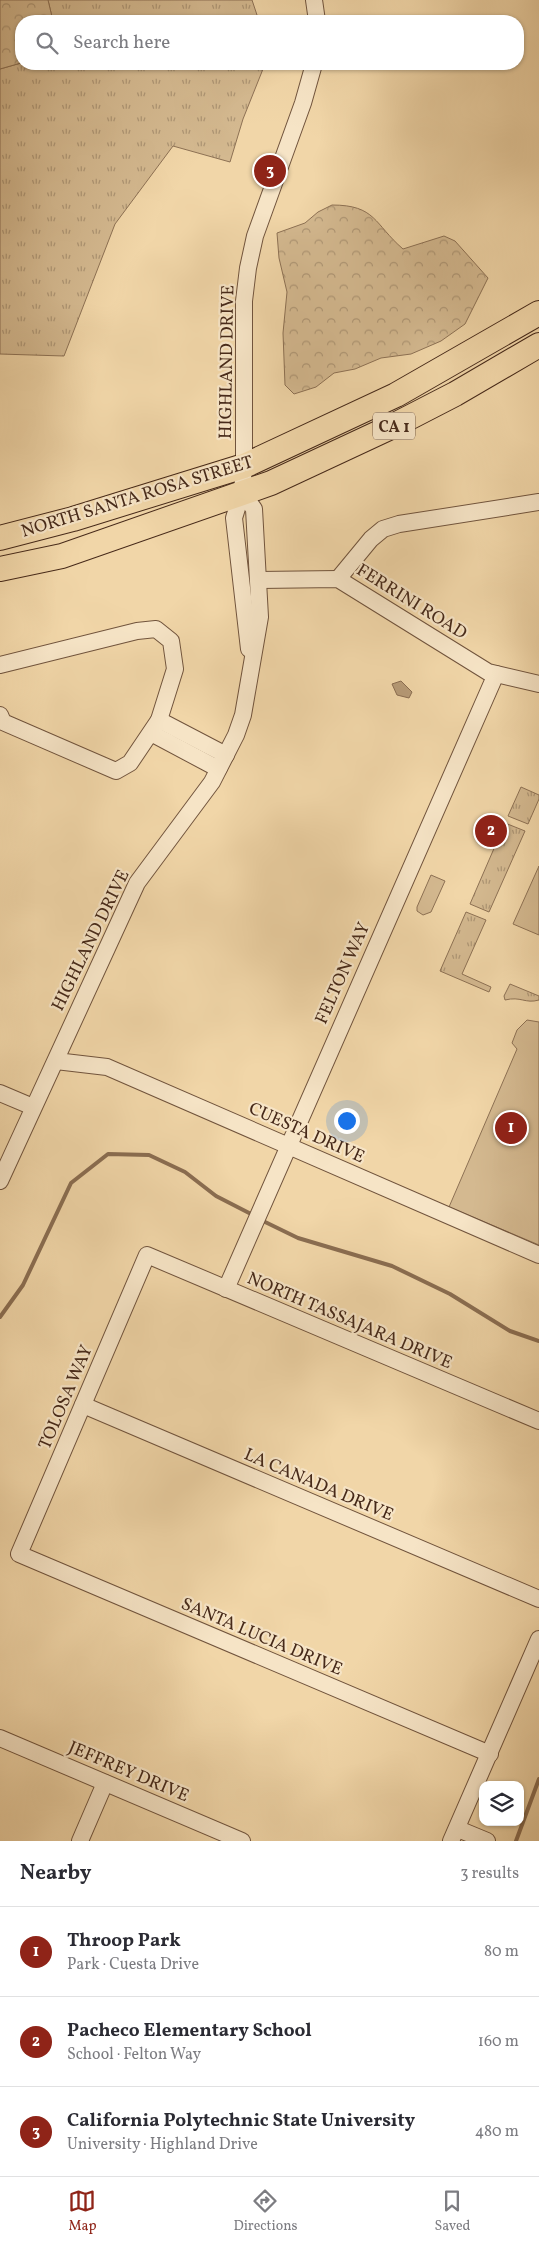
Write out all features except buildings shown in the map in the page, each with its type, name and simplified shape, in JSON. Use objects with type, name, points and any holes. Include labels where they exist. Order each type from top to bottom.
[{"type":"highway","name":"NORTH SANTA ROSA STREET","points":[[0,538],[73,520],[244,466],[396,395],[539,313]]},
{"type":"highway","name":"NORTH SANTA ROSA STREET","points":[[0,569],[62,556],[271,483],[391,427],[455,394],[539,345]]},
{"type":"street","points":[[314,0],[316,15]]},
{"type":"street","name":"HIGHLAND DRIVE","points":[[251,671],[234,518],[242,492],[244,466],[244,301],[254,236],[304,103],[312,70]]},
{"type":"street","name":"HIGHLAND DRIVE","points":[[0,1181],[137,883],[164,845],[180,827],[223,762],[242,715],[260,617],[254,509],[242,492]]},
{"type":"street","points":[[338,579],[371,540],[383,529],[399,524],[539,502]]},
{"type":"street","name":"FERRINI ROAD","points":[[259,580],[338,579],[488,672],[539,684]]},
{"type":"street","points":[[0,665],[137,630],[156,629],[171,641],[175,669],[155,727],[130,763],[116,771],[3,722],[0,716]]},
{"type":"street","name":"FELTON WAY","points":[[226,1289],[496,674]]},
{"type":"street","points":[[155,727],[223,762]]},
{"type":"street","name":"CUESTA DRIVE","points":[[56,1061],[106,1067],[539,1255]]},
{"type":"street","points":[[0,1093],[33,1107]]},
{"type":"street","name":"NORTH TASSAJARA DRIVE","points":[[146,1256],[539,1421]]},
{"type":"street","name":"TOLOSA WAY","points":[[19,1554],[146,1256]]},
{"type":"street","name":"LA CANADA DRIVE","points":[[83,1405],[539,1599]]},
{"type":"street","name":"SANTA LUCIA DRIVE","points":[[19,1554],[490,1754]]},
{"type":"street","points":[[486,1841],[455,1835],[539,1639]]},
{"type":"street","name":"JEFFREY DRIVE","points":[[0,1738],[242,1841]]},
{"type":"street","points":[[80,1841],[105,1783]]},
{"type":"green space","points":[[0,0],[48,0],[52,15],[15,15],[15,65],[0,69]]},
{"type":"green space","points":[[48,0],[252,0],[257,15],[52,15]]},
{"type":"green space","points":[[15,65],[15,70],[263,70],[243,119],[230,162],[173,146],[115,224],[64,356],[0,354],[0,69]]},
{"type":"green space","points":[[332,205],[358,208],[366,212],[403,249],[444,236],[455,241],[488,278],[465,324],[441,341],[411,354],[381,358],[355,369],[334,373],[316,387],[294,394],[285,385],[283,333],[287,292],[279,258],[277,233],[305,223],[318,212]]},
{"type":"green space","points":[[521,787],[539,795],[528,824],[508,816]]},
{"type":"green space","points":[[505,823],[525,831],[489,912],[470,904]]},
{"type":"green space","points":[[539,866],[539,935],[513,924]]},
{"type":"green space","points":[[431,875],[445,881],[431,912],[423,915],[417,911],[417,907]]},
{"type":"green space","points":[[466,912],[486,920],[462,974],[491,987],[489,992],[440,971]]},
{"type":"green space","points":[[510,984],[539,996],[539,1000],[505,1000],[504,996]]},
{"type":"green space","points":[[527,1020],[539,1022],[539,1245],[449,1207],[517,1049],[512,1043],[517,1030]]},
{"type":"shaded area","points":[[401,681],[412,692],[409,698],[397,695],[392,684]]},
{"type":"waterway","points":[[0,1317],[23,1285],[71,1183],[108,1154],[149,1155],[185,1172],[216,1196],[253,1215]]},
{"type":"waterway","points":[[261,1220],[298,1238],[392,1266],[450,1294],[510,1331],[539,1341]]},
{"type":"waterway","points":[[516,1841],[539,1779]]},
{"type":"place","name":"California Polytechnic State University","points":[[270,171]]},
{"type":"place","name":"Pacheco Elementary School","points":[[491,831]]},
{"type":"place","name":"Throop Park","points":[[511,1128]]}]
